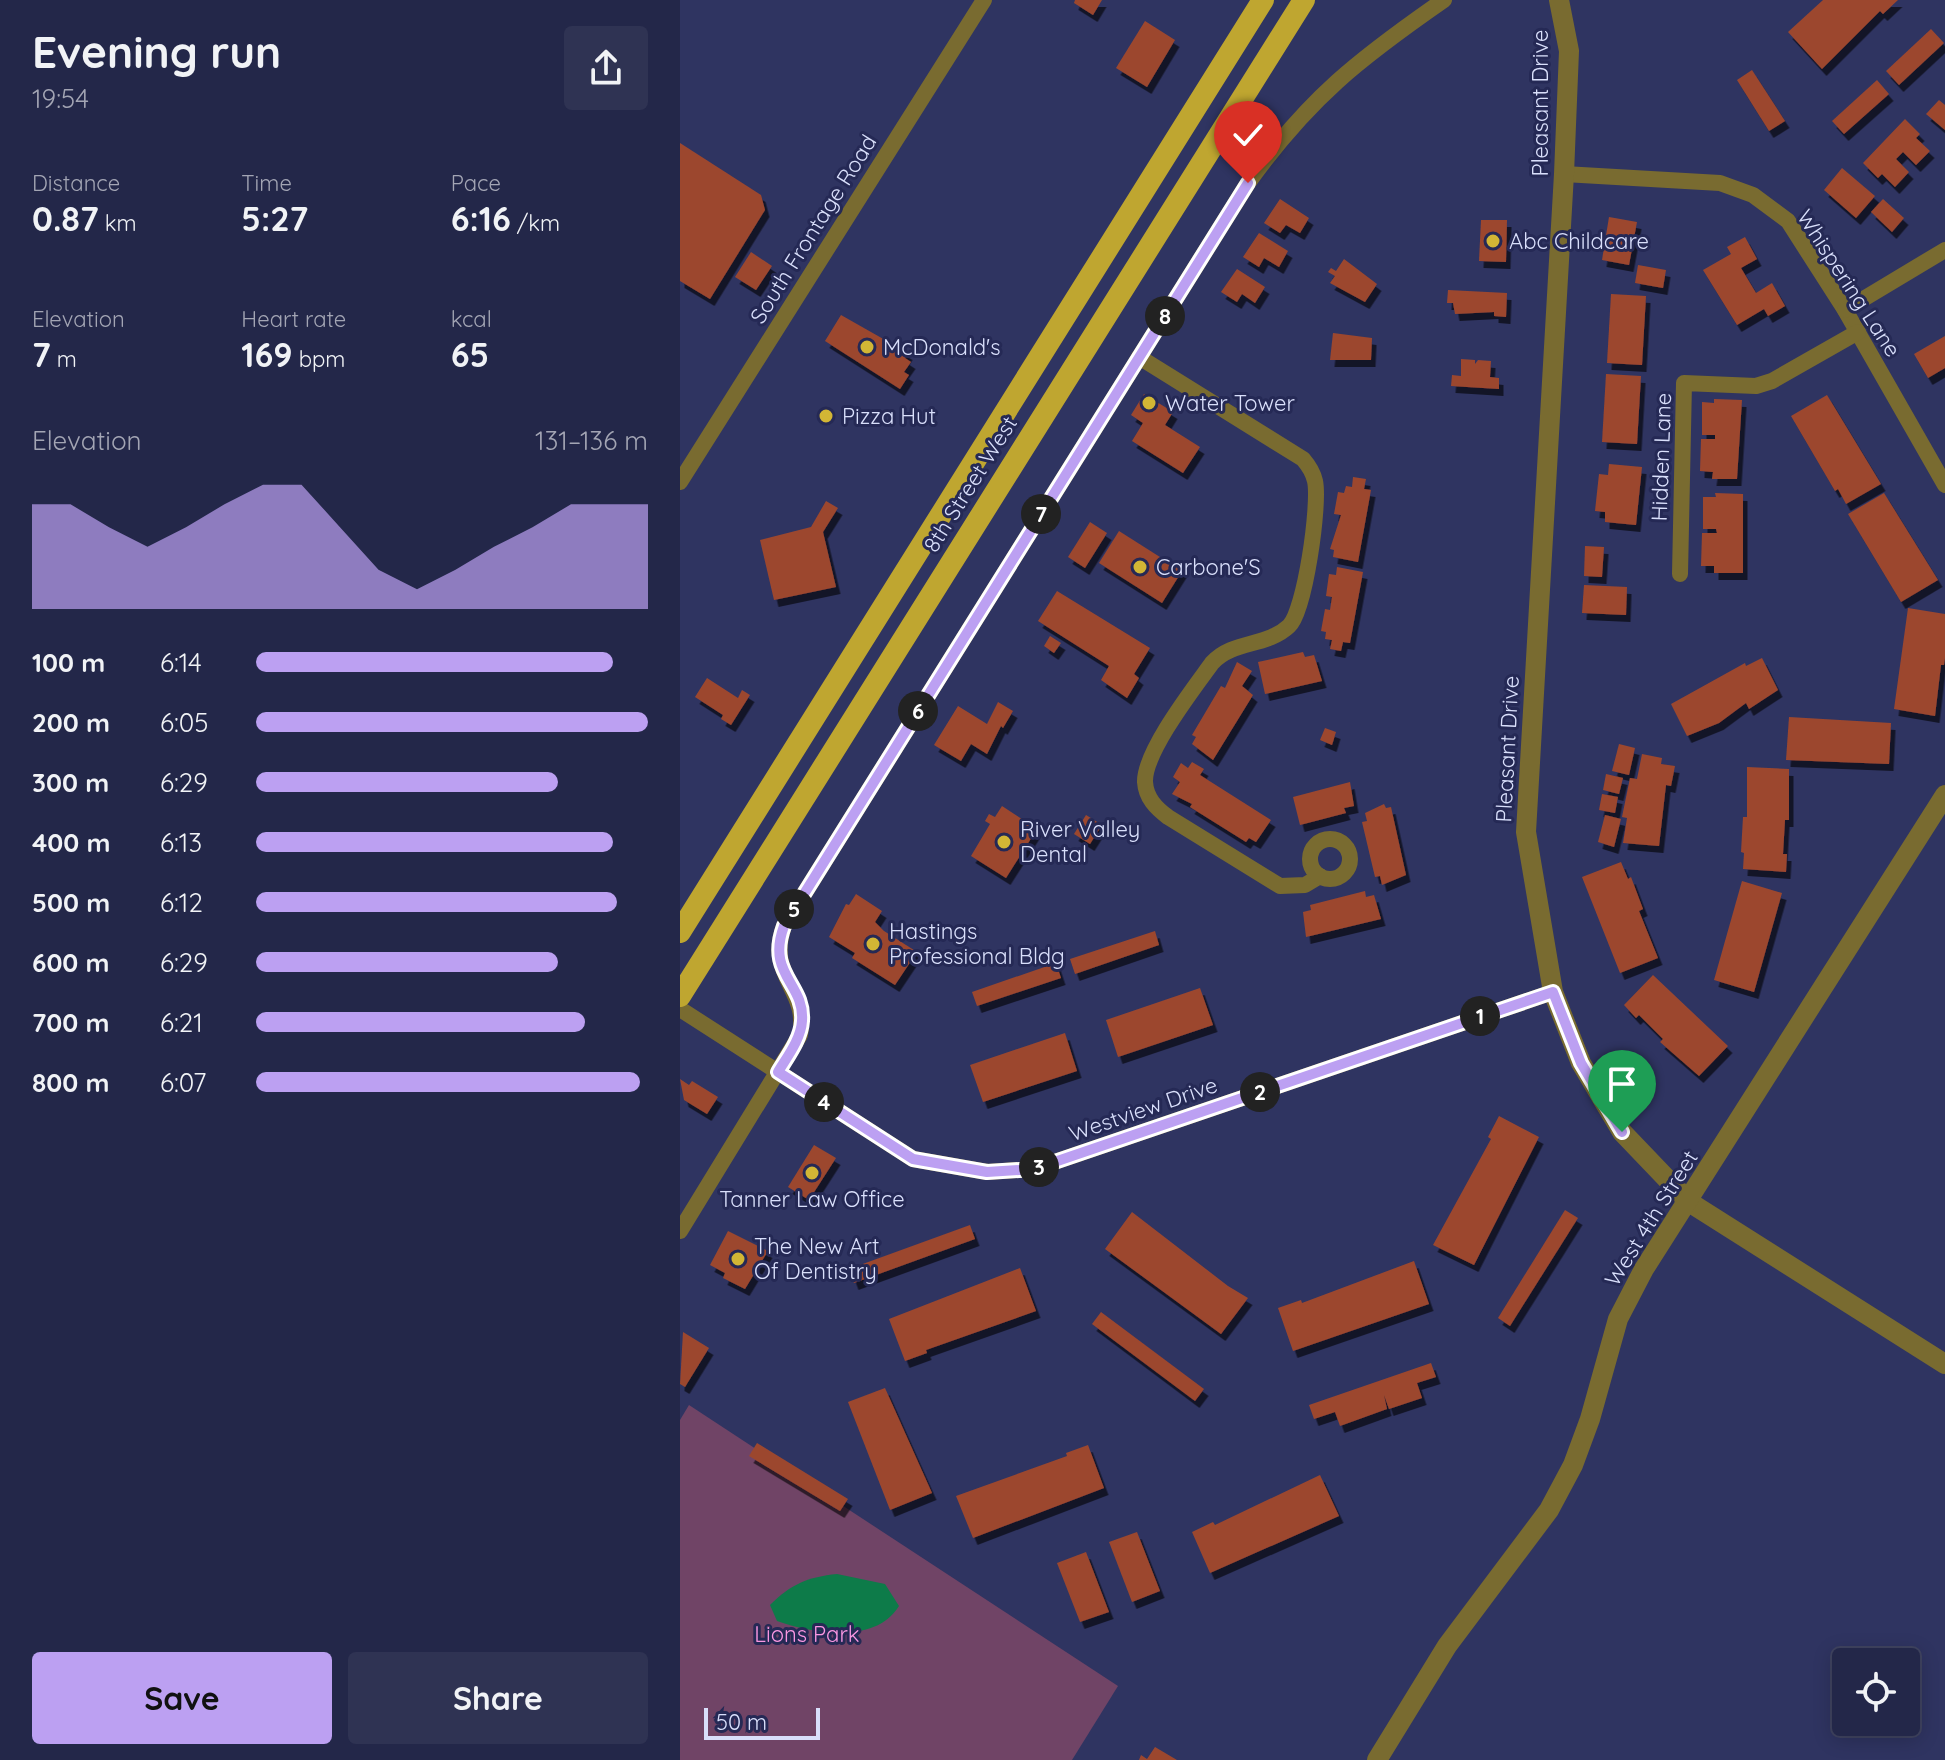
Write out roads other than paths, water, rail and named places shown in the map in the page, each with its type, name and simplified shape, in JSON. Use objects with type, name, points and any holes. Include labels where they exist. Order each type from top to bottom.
[{"type":"highway","name":"8th Street West","points":[[680,932],[1263,0]]},
{"type":"highway","name":"8th Street West","points":[[680,996],[1304,0]]},
{"type":"street","name":"South Frontage Road","points":[[680,482],[984,0]]},
{"type":"street","points":[[680,1231],[800,1035],[801,1008],[778,960],[777,944],[784,926],[1248,183],[1286,130],[1324,90],[1370,51],[1444,0]]},
{"type":"street","name":"Pleasant Drive","points":[[1559,0],[1569,51],[1526,832],[1553,992],[1581,1063],[1622,1132],[1689,1202],[1945,1364]]},
{"type":"street","name":"Whispering Lane","points":[[1564,174],[1720,183],[1753,195],[1788,221],[1845,310],[1945,485]]},
{"type":"street","points":[[1845,310],[1945,250]]},
{"type":"street","name":"Hidden Lane","points":[[1680,574],[1684,383],[1756,386],[1772,381],[1858,332]]},
{"type":"street","points":[[1139,357],[1303,459],[1312,471],[1316,491],[1301,601],[1294,620],[1279,633],[1226,650],[1212,663],[1148,762],[1146,789],[1157,808],[1168,817],[1280,886],[1305,885],[1320,876]]},
{"type":"street","name":"West 4th Street","points":[[1377,1760],[1447,1646],[1549,1510],[1573,1465],[1590,1419],[1618,1319],[1644,1269],[1945,795]]},
{"type":"street","name":"Westview Drive","points":[[680,1009],[913,1159],[987,1172],[1034,1169],[1553,992]]},
{"type":"place","name":"Abc Childcare","points":[[1493,241]]},
{"type":"place","name":"McDonald's","points":[[867,347]]},
{"type":"place","name":"Water Tower","points":[[1149,403]]},
{"type":"place","name":"Pizza Hut","points":[[826,416]]},
{"type":"place","name":"Carbone'S","points":[[1140,567]]},
{"type":"place","name":"River Valley Dental","points":[[1004,842]]},
{"type":"place","name":"Hastings Professional Bldg","points":[[873,944]]},
{"type":"place","name":"Tanner Law Office","points":[[812,1173]]},
{"type":"place","name":"The New Art Of Dentistry","points":[[738,1259]]},
{"type":"park label","name":"Lions Park","points":[[807,1634]]}]
